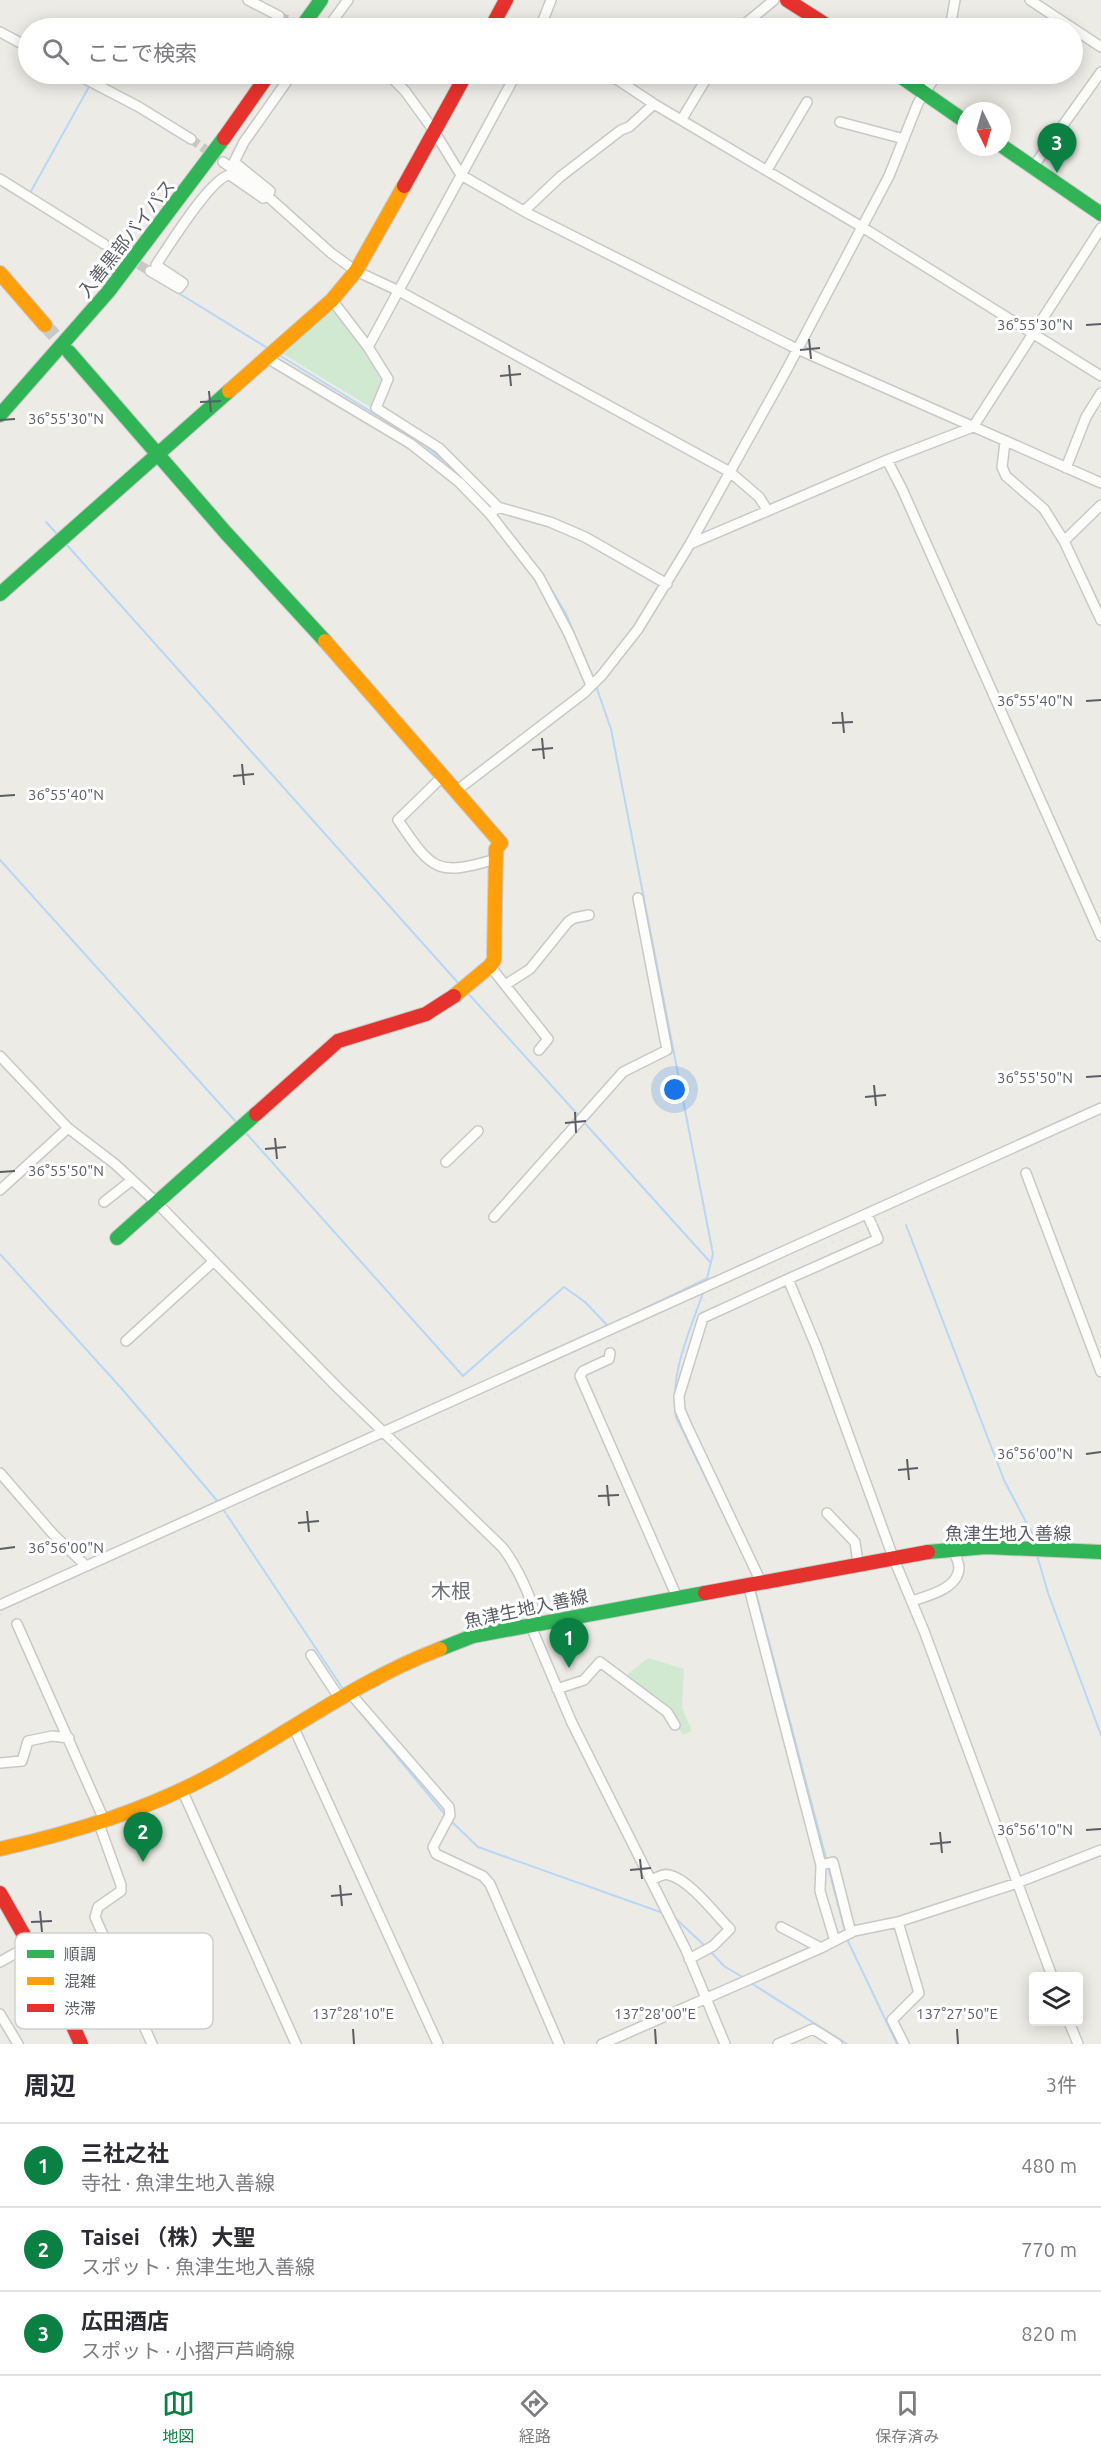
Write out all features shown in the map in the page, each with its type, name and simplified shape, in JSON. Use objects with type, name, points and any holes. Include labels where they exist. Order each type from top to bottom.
[{"type":"main road","points":[[308,18],[321,0]]},
{"type":"main road","points":[[496,18],[506,0]]},
{"type":"main road","points":[[787,0],[815,18]]},
{"type":"main road","name":"入善黒部バイパス","points":[[0,414],[60,348],[147,243],[262,84]]},
{"type":"main road","points":[[0,594],[332,300],[356,271],[460,84]]},
{"type":"main road","points":[[911,84],[957,116]]},
{"type":"main road","points":[[1011,152],[1101,214]]},
{"type":"main road","points":[[0,273],[45,325]]},
{"type":"main road","points":[[69,351],[158,456],[338,655],[501,843],[496,849],[494,960],[490,966],[443,1005],[426,1014],[338,1041],[117,1238]]},
{"type":"main road","name":"魚津生地入善線","points":[[0,1849],[102,1823],[182,1790],[400,1664],[442,1646],[483,1633],[858,1563],[953,1549],[1038,1548],[1101,1552]]},
{"type":"main road","points":[[0,1893],[23,1933]]},
{"type":"main road","points":[[75,2029],[81,2044]]},
{"type":"street","points":[[248,0],[279,16]]},
{"type":"street","points":[[335,18],[348,0]]},
{"type":"street","points":[[752,18],[774,0]]},
{"type":"street","points":[[952,18],[955,0]]},
{"type":"street","points":[[1030,0],[1057,18]]},
{"type":"street","points":[[546,18],[548,1]]},
{"type":"street","points":[[0,32],[18,42]]},
{"type":"street","points":[[1083,35],[1101,47]]},
{"type":"street","points":[[1034,167],[1101,72]]},
{"type":"street","points":[[95,84],[139,107],[191,139]]},
{"type":"street","points":[[268,196],[270,191],[263,183],[234,162],[244,142],[285,84]]},
{"type":"street","points":[[398,84],[434,131],[461,175],[524,211],[796,350],[1101,483]]},
{"type":"street","points":[[368,347],[511,84]]},
{"type":"street","points":[[624,84],[862,227],[1101,376]]},
{"type":"street","points":[[682,119],[703,84]]},
{"type":"street","points":[[456,791],[591,685],[638,629],[690,544],[862,227],[889,176],[923,92],[929,84]]},
{"type":"street","points":[[767,170],[807,102]]},
{"type":"street","points":[[524,211],[560,177],[621,130],[629,127],[654,104]]},
{"type":"street","points":[[840,122],[904,139]]},
{"type":"street","points":[[223,162],[268,196],[331,253],[356,271],[399,291],[730,472],[759,497],[768,511]]},
{"type":"street","points":[[150,271],[179,288],[183,283],[156,265],[211,186],[224,175],[230,175],[263,198],[268,196]]},
{"type":"street","points":[[0,179],[104,244]]},
{"type":"street","points":[[690,544],[887,460],[974,427],[1101,228]]},
{"type":"street","points":[[332,300],[368,347],[388,379],[376,408],[439,448],[498,507],[550,522],[585,537],[667,584]]},
{"type":"street","points":[[267,358],[411,444],[459,482],[490,514],[539,577],[569,634],[591,685]]},
{"type":"street","points":[[1066,468],[1086,417],[1101,393]]},
{"type":"street","points":[[1005,442],[1002,467],[1006,477],[1044,509],[1064,541],[1101,620]]},
{"type":"street","points":[[887,460],[1101,936]]},
{"type":"street","points":[[1064,541],[1101,505]]},
{"type":"street","points":[[490,514],[498,507]]},
{"type":"street","points":[[443,776],[398,820],[431,863],[448,868],[467,867],[496,859]]},
{"type":"street","points":[[494,1216],[623,1072],[667,1050],[638,898]]},
{"type":"street","points":[[505,985],[530,969],[568,922],[588,915]]},
{"type":"street","points":[[490,966],[548,1039],[539,1050]]},
{"type":"street","points":[[0,1056],[68,1128],[156,1202],[384,1433],[503,1548],[524,1583],[534,1623],[557,1689],[689,1959],[725,2044]]},
{"type":"street","points":[[0,1605],[1101,1108]]},
{"type":"street","points":[[0,1190],[68,1128]]},
{"type":"street","points":[[446,1162],[478,1131]]},
{"type":"street","points":[[1026,1173],[1101,1372]]},
{"type":"street","points":[[104,1202],[132,1180]]},
{"type":"street","points":[[835,1941],[820,1891],[821,1865],[754,1583],[680,1410],[679,1396],[703,1318],[878,1239],[867,1214]]},
{"type":"street","points":[[126,1341],[214,1261]]},
{"type":"street","points":[[788,1279],[816,1346],[1050,1972]]},
{"type":"street","points":[[610,1353],[609,1359],[583,1371],[580,1376],[677,1598]]},
{"type":"street","points":[[0,1473],[53,1533],[86,1566]]},
{"type":"street","points":[[827,1513],[855,1542],[858,1563]]},
{"type":"street","points":[[912,1601],[949,1586],[956,1578],[958,1569],[953,1549]]},
{"type":"street","points":[[17,1624],[69,1738],[102,1823],[121,1885],[121,1892],[98,1907],[95,1917],[103,1933]]},
{"type":"street","points":[[311,1655],[345,1696],[449,1807],[450,1815],[433,1847],[436,1854],[483,1876],[490,1884],[559,2044]]},
{"type":"street","points":[[557,1689],[584,1680],[600,1662],[667,1712],[675,1725]]},
{"type":"street","points":[[293,1726],[438,2044]]},
{"type":"street","points":[[0,1763],[22,1761],[28,1742],[52,1736],[69,1738]]},
{"type":"street","points":[[182,1790],[296,2044]]},
{"type":"street","points":[[602,2044],[851,1933],[898,1922],[1017,1883],[1101,1850]]},
{"type":"street","points":[[821,1865],[833,1862],[851,1933]]},
{"type":"street","points":[[651,1880],[670,1875],[683,1881],[730,1929],[713,1946],[689,1959]]},
{"type":"street","points":[[898,1922],[919,1993],[892,2020],[904,2044]]},
{"type":"street","points":[[781,1927],[821,1948]]},
{"type":"street","points":[[0,1962],[15,1954]]},
{"type":"street","points":[[0,2014],[18,2044]]},
{"type":"street","points":[[1071,2026],[1078,2044]]},
{"type":"street","points":[[145,2029],[152,2044]]},
{"type":"street","points":[[778,2044],[813,2029],[837,2044]]},
{"type":"green space","points":[[332,306],[385,380],[372,408],[280,352]]},
{"type":"green space","points":[[648,1658],[684,1669],[682,1708],[692,1731],[683,1735],[678,1727],[623,1678]]},
{"type":"waterway","points":[[0,27],[18,36]]},
{"type":"waterway","points":[[30,193],[90,85]]},
{"type":"waterway","points":[[0,185],[123,260]]},
{"type":"waterway","points":[[136,267],[149,275]]},
{"type":"waterway","points":[[164,284],[269,349]]},
{"type":"waterway","points":[[279,355],[422,443],[453,468]]},
{"type":"waterway","points":[[461,476],[492,509]]},
{"type":"waterway","points":[[46,522],[58,535]]},
{"type":"waterway","points":[[514,537],[544,577],[566,614],[593,678]]},
{"type":"waterway","points":[[66,544],[460,985]]},
{"type":"waterway","points":[[596,686],[611,729],[713,1254],[706,1282]]},
{"type":"waterway","points":[[0,860],[237,1123]]},
{"type":"waterway","points":[[466,991],[579,1116]]},
{"type":"waterway","points":[[582,1120],[711,1263]]},
{"type":"waterway","points":[[245,1132],[463,1376],[564,1287],[585,1302],[608,1326]]},
{"type":"waterway","points":[[906,1225],[1004,1480],[1037,1543]]},
{"type":"waterway","points":[[0,1254],[122,1389],[220,1504]]},
{"type":"waterway","points":[[627,1317],[708,1278]]},
{"type":"waterway","points":[[704,1290],[678,1369],[675,1385],[676,1417],[737,1542]]},
{"type":"waterway","points":[[223,1509],[343,1689]]},
{"type":"waterway","points":[[1037,1555],[1048,1593],[1101,1735]]},
{"type":"waterway","points":[[755,1589],[827,1862]]},
{"type":"waterway","points":[[349,1699],[447,1817]]},
{"type":"waterway","points":[[451,1821],[478,1847],[663,1913]]},
{"type":"waterway","points":[[828,1867],[845,1931]]},
{"type":"waterway","points":[[674,1917],[705,1946]]},
{"type":"waterway","points":[[846,1937],[897,2044]]},
{"type":"waterway","points":[[711,1952],[724,1966],[744,1978]]},
{"type":"waterway","points":[[751,1983],[847,2044]]},
{"type":"tunnel","points":[[279,16],[284,18]]},
{"type":"tunnel","points":[[191,139],[213,155]]},
{"type":"tunnel","points":[[104,244],[150,271]]},
{"type":"tunnel","points":[[45,325],[69,352]]},
{"type":"railway","points":[[0,1615],[872,1225],[1101,1120]]},
{"type":"traffic: fast","points":[[308,18],[321,0]]},
{"type":"traffic: fast","points":[[911,84],[957,116]]},
{"type":"traffic: fast","points":[[0,415],[108,292],[224,138]]},
{"type":"traffic: fast","points":[[1011,152],[1101,214]]},
{"type":"traffic: fast","points":[[69,352],[226,533],[325,641]]},
{"type":"traffic: fast","points":[[0,594],[229,391]]},
{"type":"traffic: fast","points":[[117,1238],[256,1114]]},
{"type":"traffic: fast","points":[[928,1552],[986,1547],[1101,1552]]},
{"type":"traffic: fast","points":[[440,1649],[473,1636],[705,1593]]},
{"type":"traffic: slow","points":[[229,391],[332,300],[356,271],[404,186]]},
{"type":"traffic: slow","points":[[0,273],[45,325]]},
{"type":"traffic: slow","points":[[325,641],[501,843],[496,849],[494,960],[454,996]]},
{"type":"traffic: slow","points":[[0,1849],[110,1819],[163,1798],[215,1773],[382,1675],[440,1649]]},
{"type":"traffic: jam","points":[[496,18],[506,0]]},
{"type":"traffic: jam","points":[[787,0],[815,18]]},
{"type":"traffic: jam","points":[[224,138],[262,84]]},
{"type":"traffic: jam","points":[[404,186],[460,84]]},
{"type":"traffic: jam","points":[[256,1114],[338,1041],[426,1014],[454,996]]},
{"type":"traffic: jam","points":[[705,1593],[928,1552]]},
{"type":"traffic: jam","points":[[0,1893],[23,1933]]},
{"type":"traffic: jam","points":[[74,2029],[81,2044]]},
{"type":"place","name":"広田酒店","points":[[1057,173]]},
{"type":"place","name":"三社之社","points":[[569,1668]]},
{"type":"place","name":"Taisei （株）大聖","points":[[143,1862]]},
{"type":"district","name":"木根","points":[[451,1590]]}]
